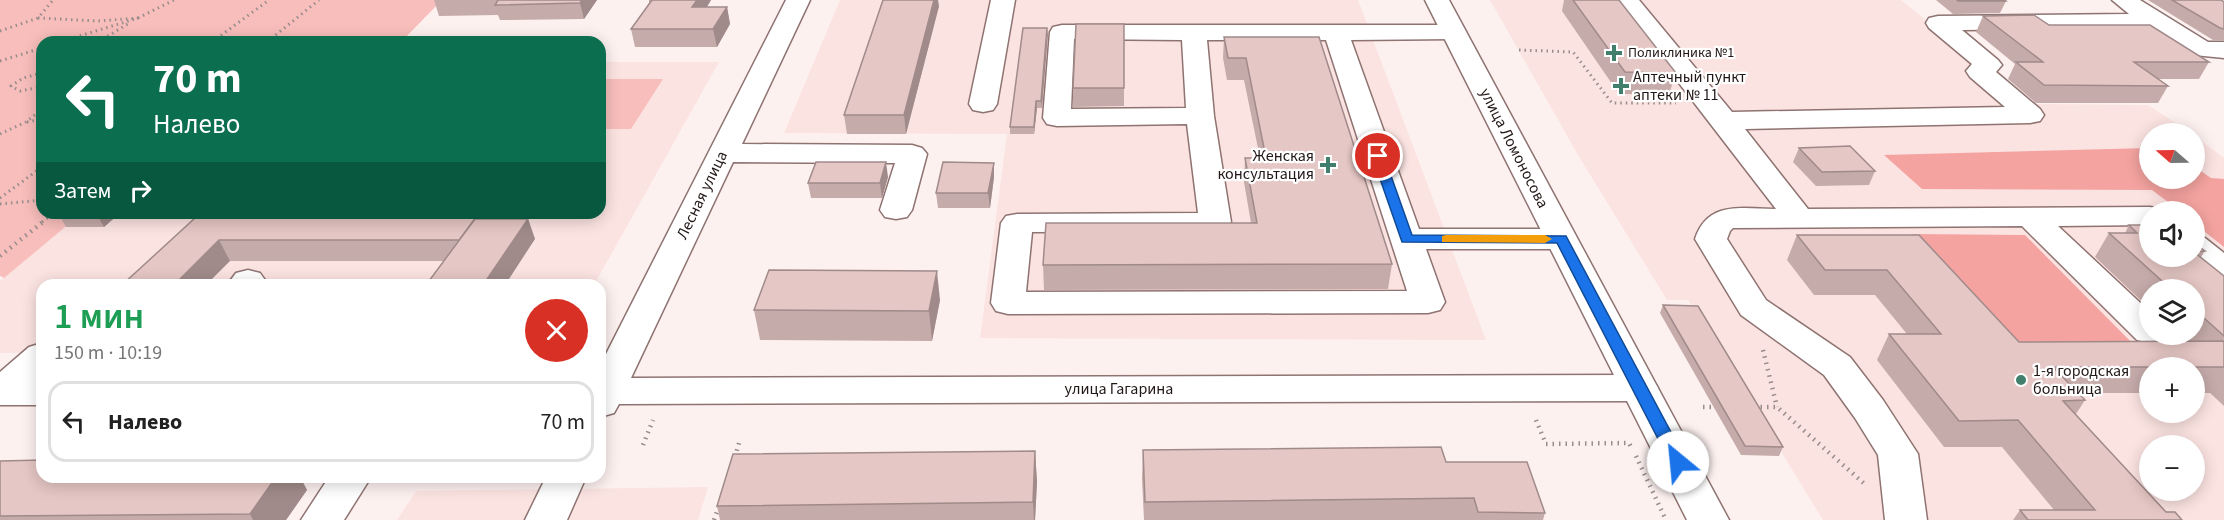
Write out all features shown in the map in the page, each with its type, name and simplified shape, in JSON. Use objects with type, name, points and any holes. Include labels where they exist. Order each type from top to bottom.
[{"type":"street","name":"Лесная улица","points":[[606,387],[798,0]]},
{"type":"street","points":[[982,104],[1003,0]]},
{"type":"street","name":"улица Ломоносова","points":[[1437,0],[1708,520]]},
{"type":"street","points":[[1627,0],[1798,219]]},
{"type":"street","points":[[2124,0],[2203,50],[2224,50]]},
{"type":"street","points":[[1722,121],[2030,115],[1979,71],[1989,65],[1938,23],[2157,21]]},
{"type":"street","points":[[1200,116],[1057,118],[1062,32],[1454,32]]},
{"type":"street","points":[[1194,33],[1200,116],[1215,222],[1017,223],[1008,303],[1428,302],[1336,33]]},
{"type":"street","points":[[723,153],[912,154],[896,210]]},
{"type":"street","points":[[1906,520],[1898,454],[1869,409],[1837,366],[1753,307],[1711,239],[1715,226],[1726,219],[2032,219],[2139,216]]},
{"type":"street","points":[[2032,219],[2139,322]]},
{"type":"street","points":[[1406,239],[1561,238]]},
{"type":"street","points":[[2205,254],[2224,269]]},
{"type":"street","points":[[1,393],[36,361]]},
{"type":"street","name":"улица Гагарина","points":[[606,395],[1639,388]]},
{"type":"street","points":[[1,393],[36,392]]},
{"type":"street","points":[[322,520],[347,483]]},
{"type":"street","points":[[546,520],[563,483]]},
{"type":"path","points":[[38,18],[53,0]]},
{"type":"path","points":[[108,36],[174,0]]},
{"type":"path","points":[[220,36],[269,0]]},
{"type":"path","points":[[274,36],[318,0]]},
{"type":"path","points":[[0,31],[38,18],[98,21],[138,18]]},
{"type":"path","points":[[80,36],[138,18]]},
{"type":"path","points":[[0,61],[36,50]]},
{"type":"path","points":[[1519,50],[1573,52],[1611,103],[1682,103]]},
{"type":"path","points":[[36,75],[23,78],[10,86],[20,91],[36,88]]},
{"type":"path","points":[[26,122],[36,114]]},
{"type":"path","points":[[0,134],[26,122],[36,120]]},
{"type":"path","points":[[0,198],[36,171]]},
{"type":"path","points":[[0,204],[36,201]]},
{"type":"path","points":[[0,256],[46,219]]},
{"type":"path","points":[[1753,307],[1777,407],[1906,520]]},
{"type":"path","points":[[1703,407],[1724,407]]},
{"type":"path","points":[[1744,407],[1777,407]]},
{"type":"path","points":[[643,445],[653,420]]},
{"type":"path","points":[[1536,420],[1546,444],[1629,443],[1666,520]]},
{"type":"path","points":[[733,464],[739,443]]},
{"type":"path","points":[[714,520],[720,502]]},
{"type":"shaded area","points":[[0,0],[442,0],[407,36],[36,36],[36,219],[75,219],[4,278],[0,276]]},
{"type":"shaded area","points":[[840,0],[1358,0],[1486,340],[980,338],[1007,134],[784,133]]},
{"type":"shaded area","points":[[1490,0],[1901,0],[2029,104],[2148,105],[2176,123],[2139,123],[2139,189],[2205,189],[2205,144],[2224,158],[2224,520],[1823,520],[1688,300],[1667,300],[1578,155]]},
{"type":"shaded area","points":[[606,62],[719,62],[597,279],[36,279],[36,353],[0,353],[0,281],[75,219],[606,219]]},
{"type":"shaded area","points":[[606,79],[663,79],[631,129],[606,129]]},
{"type":"shaded area","points":[[2139,148],[2139,189],[2205,189],[2205,174],[2211,178],[2224,179],[2224,247],[2205,232],[2205,201],[2167,201],[2152,190],[1922,189],[1884,155]]},
{"type":"shaded area","points":[[1911,234],[2025,235],[2138,349],[2013,348]]},
{"type":"shaded area","points":[[708,487],[698,520],[397,520],[416,491]]},
{"type":"building","points":[[498,0],[582,0],[580,3],[495,5]]},
{"type":"building","points":[[652,0],[697,0],[692,7],[727,7],[713,29],[631,29]]},
{"type":"building","points":[[883,0],[934,0],[904,115],[844,115]]},
{"type":"building","points":[[1573,0],[1619,0],[1676,73],[1625,72]]},
{"type":"building","points":[[2005,0],[2006,1],[1958,1]]},
{"type":"building","points":[[2172,0],[2221,0],[2224,2],[2224,29],[2220,28]]},
{"type":"building","points":[[2034,15],[2049,25],[2150,25],[2209,62],[2134,62],[2168,86],[2044,85],[2016,62],[2043,62],[1983,16]]},
{"type":"building","points":[[1076,24],[1124,24],[1124,88],[1073,88]]},
{"type":"building","points":[[1023,28],[1047,28],[1041,101],[1036,101],[1034,127],[1010,127]]},
{"type":"building","points":[[1224,37],[1319,37],[1392,264],[1043,265],[1046,223],[1257,223],[1245,158],[1266,158],[1246,58],[1228,58]]},
{"type":"building","points":[[1850,146],[1875,171],[1822,172],[1799,148]]},
{"type":"building","points":[[816,162],[886,162],[880,183],[808,183]]},
{"type":"building","points":[[943,162],[994,163],[988,193],[936,193]]},
{"type":"building","points":[[194,219],[475,219],[459,240],[219,240],[180,279],[129,279]]},
{"type":"building","points":[[475,219],[528,219],[487,279],[430,279]]},
{"type":"building","points":[[2129,225],[2139,225],[2139,260],[2109,233],[2137,233]]},
{"type":"building","points":[[1797,235],[1919,235],[2019,342],[2139,341],[2139,345],[2205,345],[2205,341],[2224,341],[2224,367],[2205,367],[2205,357],[2139,357],[2139,367],[2053,367],[2085,400],[2063,401],[2139,483],[2139,501],[2156,501],[2166,512],[2175,512],[2182,520],[2028,520],[2020,510],[2095,510],[2018,420],[1959,421],[1889,334],[1941,334],[1887,270],[1825,270]]},
{"type":"building","points":[[2205,261],[2224,276],[2224,336],[2205,319],[2205,279],[2160,279],[2147,267],[2205,267]]},
{"type":"building","points":[[769,270],[937,271],[929,311],[754,310]]},
{"type":"building","points":[[1663,305],[1698,306],[1783,447],[1745,446]]},
{"type":"building","points":[[1441,447],[1446,462],[1527,462],[1545,513],[1478,512],[1474,498],[1145,502],[1143,450]]},
{"type":"building","points":[[1035,451],[1033,502],[717,506],[733,454]]},
{"type":"building","points":[[36,460],[36,483],[272,483],[250,514],[0,516],[0,461]]},
{"type":"slow traffic","points":[[1446,239],[1545,239]]},
{"type":"place","name":"Поликлиника №1","points":[[1614,53]]},
{"type":"place","name":"Аптечный пункт аптеки № 11","points":[[1621,86]]},
{"type":"place","name":"Женская консультация","points":[[1328,165]]},
{"type":"place","name":"1-я городская больница","points":[[2021,380]]},
{"type":"route","points":[[1378,156],[1406,239],[1561,238],[1678,462]]}]
